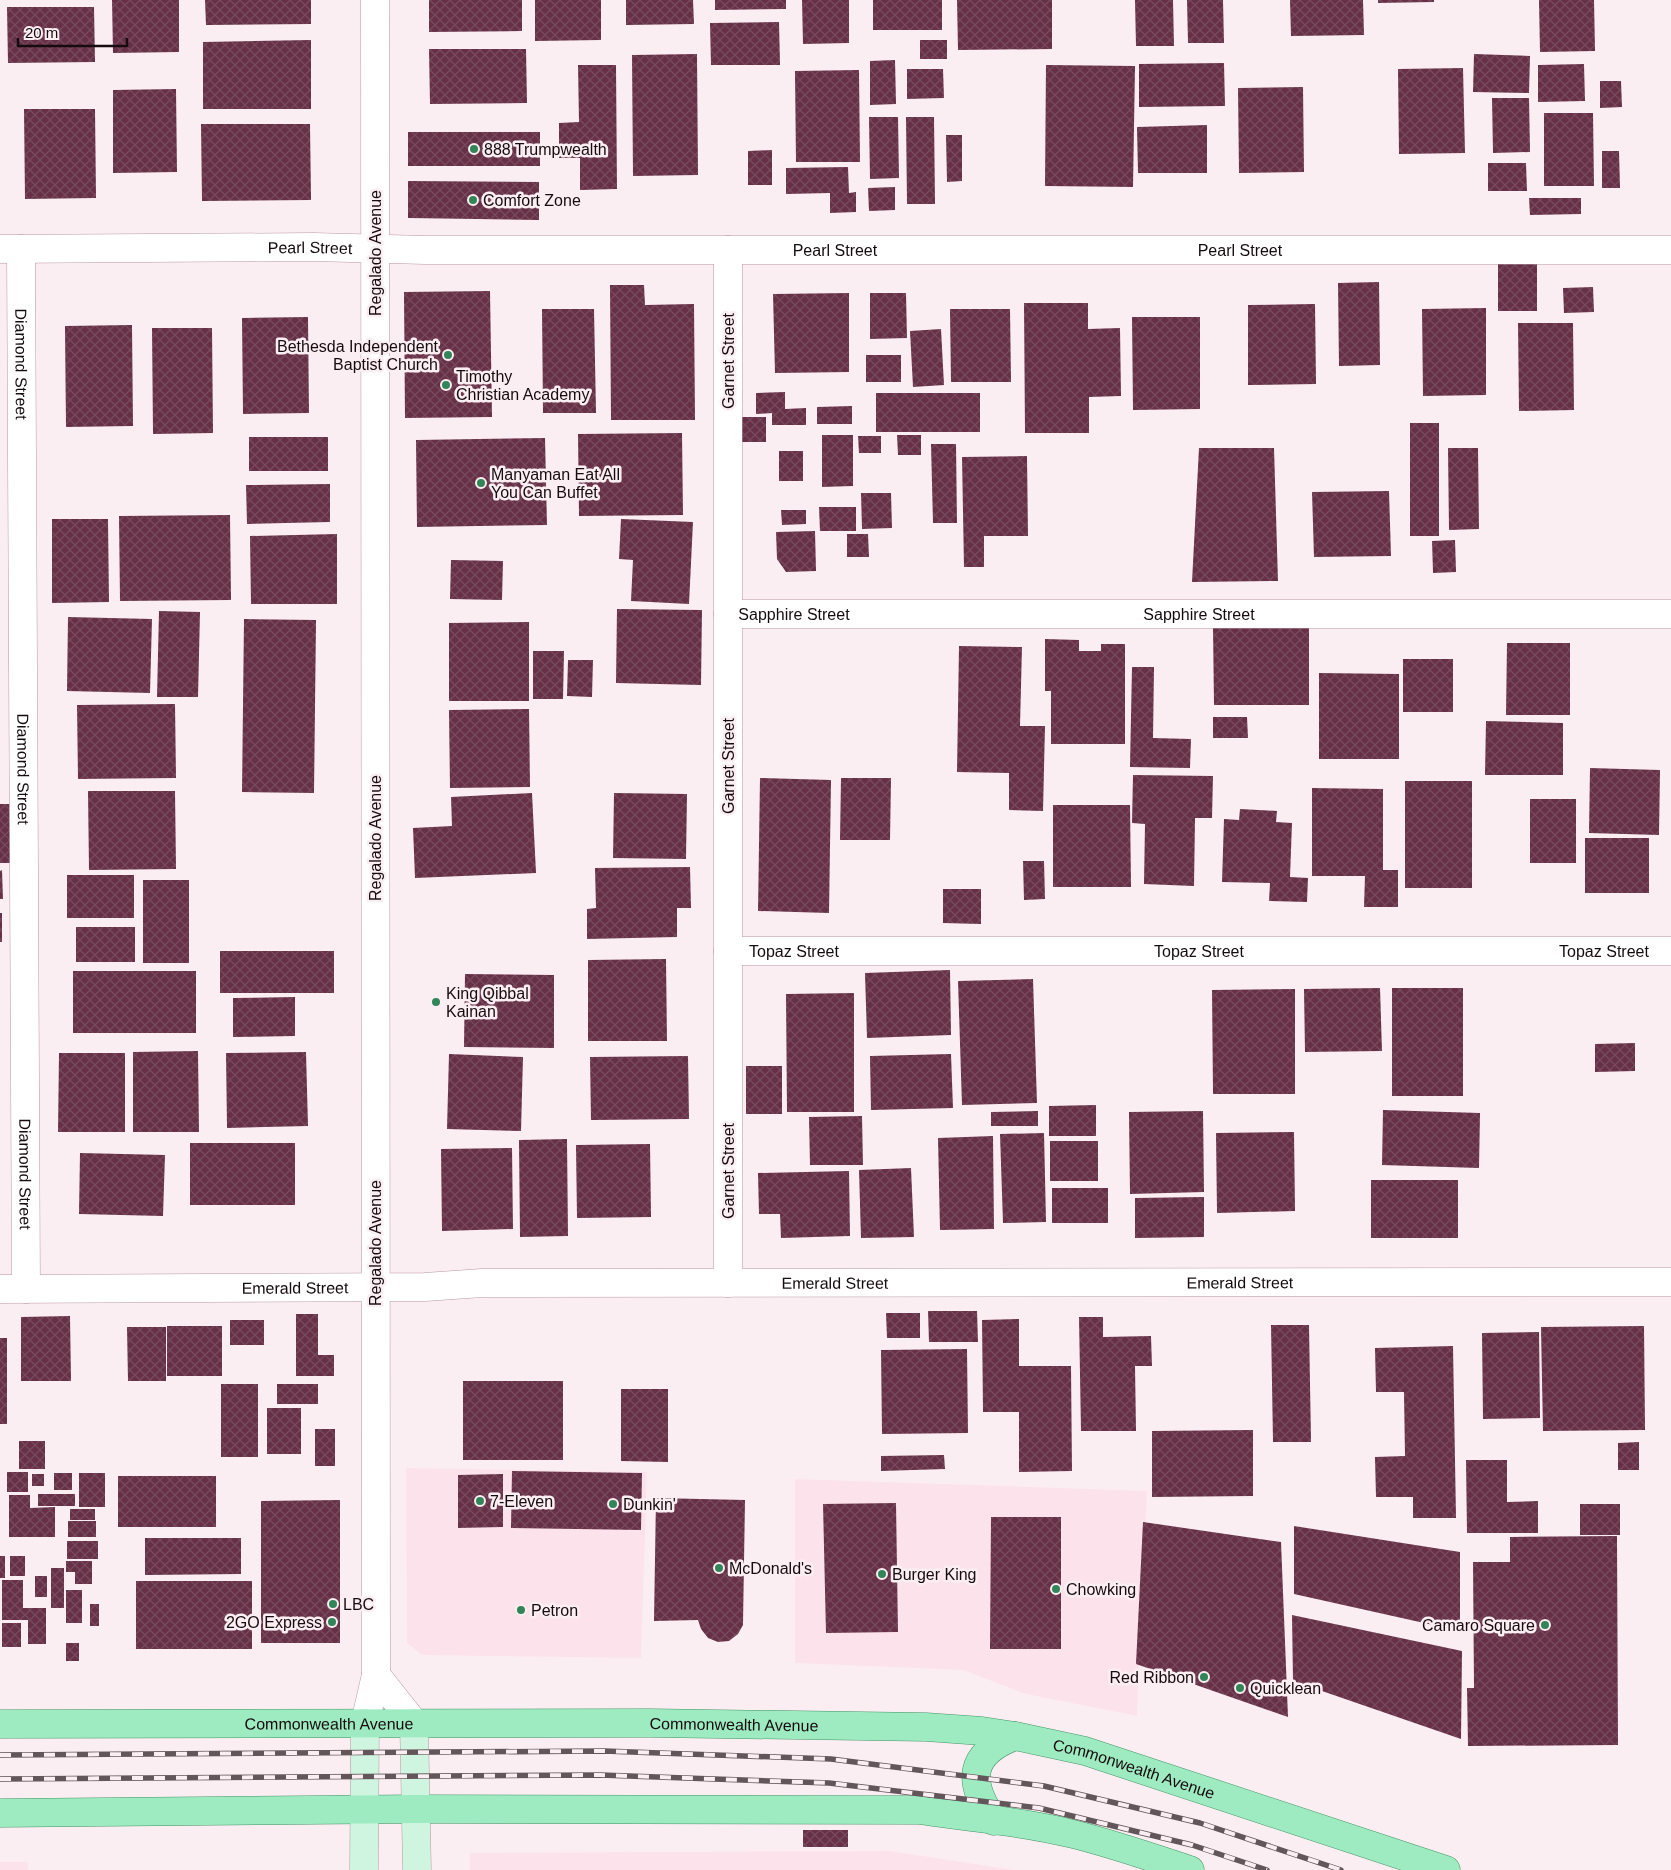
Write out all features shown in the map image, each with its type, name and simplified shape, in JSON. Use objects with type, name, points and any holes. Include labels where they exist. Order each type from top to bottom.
[{"type":"main road","name":"Regalado Avenue","points":[[364,1870],[365,1723]]},
{"type":"main road","points":[[414,1723],[417,1870]]},
{"type":"main road","name":"Commonwealth Avenue","points":[[0,1724],[650,1723],[926,1727],[982,1731],[1085,1751],[1446,1870]]},
{"type":"main road","points":[[933,1812],[946,1806],[958,1795],[966,1784],[970,1770],[968,1753],[965,1746],[947,1729]]},
{"type":"main road","points":[[994,1821],[982,1801],[977,1788],[977,1767],[990,1749],[998,1743],[1015,1736]]},
{"type":"main road","points":[[0,1813],[416,1808],[899,1810],[933,1812],[1072,1834],[1139,1852],[1190,1870]]},
{"type":"street","name":"Regalado Avenue","points":[[365,1723],[376,1675],[375,0]]},
{"type":"street","name":"Pearl Street","points":[[10,249],[1671,250]]},
{"type":"street","name":"Diamond Street","points":[[10,249],[13,1289]]},
{"type":"street","name":"Garnet Street","points":[[728,250],[728,1283]]},
{"type":"street","name":"Sapphire Street","points":[[728,614],[1671,614]]},
{"type":"street","name":"Topaz Street","points":[[728,951],[1671,951]]},
{"type":"street","name":"Emerald Street","points":[[13,1289],[455,1286],[482,1283],[1671,1282]]},
{"type":"street","points":[[376,1675],[414,1723]]},
{"type":"shaded area","points":[[406,1468],[647,1472],[641,1658],[422,1655],[407,1643]]},
{"type":"shaded area","points":[[795,1479],[1147,1491],[1137,1716],[1026,1694],[963,1670],[795,1663]]},
{"type":"shaded area","points":[[890,1851],[1014,1870],[470,1870],[470,1853]]},
{"type":"shaded area","points":[[0,1862],[28,1862],[28,1870],[0,1870]]},
{"type":"building","points":[[112,0],[179,0],[179,52],[113,53]]},
{"type":"building","points":[[205,0],[311,0],[311,24],[206,25]]},
{"type":"building","points":[[429,0],[522,0],[522,31],[429,32]]},
{"type":"building","points":[[535,0],[601,0],[601,40],[535,41]]},
{"type":"building","points":[[626,0],[693,0],[694,24],[626,25]]},
{"type":"building","points":[[715,0],[786,0],[786,9],[715,10]]},
{"type":"building","points":[[802,0],[849,0],[849,43],[803,44]]},
{"type":"building","points":[[873,0],[942,0],[942,30],[873,30]]},
{"type":"building","points":[[957,0],[1052,0],[1052,49],[958,50]]},
{"type":"building","points":[[1135,0],[1173,0],[1174,46],[1136,46]]},
{"type":"building","points":[[1187,0],[1223,0],[1224,43],[1188,43]]},
{"type":"building","points":[[1290,0],[1363,0],[1364,35],[1291,36]]},
{"type":"building","points":[[1378,0],[1434,0],[1434,2],[1378,3]]},
{"type":"building","points":[[1539,0],[1594,0],[1595,51],[1540,52]]},
{"type":"building","points":[[7,7],[94,7],[95,62],[8,63]]},
{"type":"building","points":[[779,22],[780,65],[711,65],[710,23]]},
{"type":"building","points":[[311,40],[311,109],[203,109],[203,42]]},
{"type":"building","points":[[920,40],[947,40],[947,59],[920,59]]},
{"type":"building","points":[[429,49],[526,49],[527,103],[430,104]]},
{"type":"building","points":[[697,54],[698,175],[633,176],[632,55]]},
{"type":"building","points":[[1474,54],[1530,56],[1529,93],[1473,92]]},
{"type":"building","points":[[895,60],[896,104],[870,105],[870,61]]},
{"type":"building","points":[[1224,63],[1225,106],[1139,107],[1139,64]]},
{"type":"building","points":[[1584,64],[1585,101],[1538,102],[1538,65]]},
{"type":"building","points":[[578,65],[616,65],[617,189],[580,190],[580,158],[559,158],[559,123],[579,122]]},
{"type":"building","points":[[1046,65],[1135,66],[1133,187],[1045,186]]},
{"type":"building","points":[[1463,68],[1465,153],[1399,154],[1398,69]]},
{"type":"building","points":[[907,69],[943,69],[944,98],[907,99]]},
{"type":"building","points":[[859,70],[860,162],[796,162],[795,71]]},
{"type":"building","points":[[1600,81],[1621,81],[1622,107],[1600,108]]},
{"type":"building","points":[[1303,87],[1304,172],[1239,173],[1238,88]]},
{"type":"building","points":[[176,89],[177,172],[113,173],[113,90]]},
{"type":"building","points":[[1492,98],[1529,98],[1530,152],[1493,153]]},
{"type":"building","points":[[24,109],[95,109],[96,198],[25,199]]},
{"type":"building","points":[[1544,113],[1593,113],[1594,186],[1544,186]]},
{"type":"building","points":[[869,117],[898,117],[899,178],[870,179]]},
{"type":"building","points":[[906,117],[934,117],[935,204],[907,204]]},
{"type":"building","points":[[201,124],[310,124],[311,200],[202,201]]},
{"type":"building","points":[[1207,125],[1207,173],[1138,173],[1137,127]]},
{"type":"building","name":"888 Trumpwealth","points":[[408,132],[540,132],[540,166],[408,166]]},
{"type":"building","points":[[946,135],[962,135],[962,181],[947,182]]},
{"type":"building","points":[[772,150],[772,185],[748,185],[748,151]]},
{"type":"building","points":[[1602,151],[1619,151],[1620,188],[1602,188]]},
{"type":"building","points":[[1488,163],[1526,163],[1527,191],[1488,191]]},
{"type":"building","points":[[848,167],[849,193],[856,192],[856,212],[830,213],[830,193],[786,194],[786,168]]},
{"type":"building","name":"Comfort Zone","points":[[408,181],[539,182],[539,220],[408,218]]},
{"type":"building","points":[[895,187],[895,210],[869,211],[868,188]]},
{"type":"building","points":[[1529,198],[1581,198],[1581,214],[1530,215]]},
{"type":"building","points":[[1498,264],[1537,264],[1537,311],[1498,311]]},
{"type":"building","points":[[1379,282],[1380,365],[1339,366],[1338,283]]},
{"type":"building","points":[[610,285],[644,285],[645,305],[694,304],[695,420],[611,420]]},
{"type":"building","points":[[1593,287],[1594,312],[1564,313],[1563,288]]},
{"type":"building","name":"Bethesda Independent Baptist Church","points":[[490,291],[492,417],[405,418],[404,292]]},
{"type":"building","points":[[849,293],[849,372],[775,373],[773,294]]},
{"type":"building","points":[[870,293],[906,293],[907,338],[870,339]]},
{"type":"building","points":[[1024,303],[1088,303],[1088,329],[1120,328],[1121,396],[1089,397],[1089,433],[1025,433]]},
{"type":"building","points":[[1315,304],[1316,384],[1248,385],[1248,305]]},
{"type":"building","points":[[1486,308],[1486,395],[1423,396],[1422,309]]},
{"type":"building","points":[[542,309],[594,309],[596,413],[543,413]]},
{"type":"building","points":[[950,309],[1010,309],[1011,382],[951,382]]},
{"type":"building","points":[[308,317],[309,413],[243,414],[242,318]]},
{"type":"building","points":[[1132,317],[1200,317],[1200,409],[1133,410]]},
{"type":"building","points":[[1518,323],[1573,323],[1574,410],[1519,411]]},
{"type":"building","points":[[132,325],[133,426],[66,427],[65,326]]},
{"type":"building","points":[[152,328],[212,328],[213,433],[153,434]]},
{"type":"building","points":[[941,329],[944,385],[913,387],[910,331]]},
{"type":"building","points":[[866,355],[901,355],[901,382],[866,382]]},
{"type":"building","points":[[785,392],[785,409],[806,408],[806,425],[772,425],[772,413],[756,414],[756,393]]},
{"type":"building","points":[[876,393],[980,393],[980,432],[876,432]]},
{"type":"building","points":[[852,406],[852,424],[817,424],[817,407]]},
{"type":"building","points":[[738,417],[766,417],[766,442],[738,442]]},
{"type":"building","points":[[1410,423],[1439,423],[1439,536],[1410,536]]},
{"type":"building","points":[[682,433],[683,515],[579,516],[578,434]]},
{"type":"building","points":[[822,435],[853,435],[853,486],[822,487]]},
{"type":"building","points":[[897,435],[921,435],[921,455],[898,455]]},
{"type":"building","points":[[858,436],[881,436],[881,453],[859,453]]},
{"type":"building","points":[[249,437],[328,437],[328,471],[249,471]]},
{"type":"building","name":"Manyaman Eat All You Can Buffet","points":[[545,438],[547,525],[417,527],[416,440]]},
{"type":"building","points":[[931,444],[956,444],[957,523],[933,523]]},
{"type":"building","points":[[1199,448],[1274,448],[1278,581],[1192,582]]},
{"type":"building","points":[[1448,448],[1478,448],[1479,529],[1449,530]]},
{"type":"building","points":[[779,451],[803,451],[803,481],[779,481]]},
{"type":"building","points":[[1027,456],[1028,536],[984,536],[984,567],[964,567],[962,457]]},
{"type":"building","points":[[330,484],[330,522],[247,524],[246,485]]},
{"type":"building","points":[[1389,491],[1391,556],[1314,557],[1312,492]]},
{"type":"building","points":[[861,493],[891,493],[892,528],[862,529]]},
{"type":"building","points":[[819,507],[856,507],[856,531],[820,531]]},
{"type":"building","points":[[781,510],[806,510],[806,524],[782,525]]},
{"type":"building","points":[[230,515],[231,600],[120,601],[119,516]]},
{"type":"building","points":[[52,519],[108,519],[109,602],[52,603]]},
{"type":"building","points":[[621,519],[693,522],[689,604],[631,601],[633,560],[619,559]]},
{"type":"building","points":[[815,531],[816,571],[786,572],[777,559],[776,532]]},
{"type":"building","points":[[337,534],[337,604],[251,604],[250,536]]},
{"type":"building","points":[[847,534],[868,534],[869,557],[847,557]]},
{"type":"building","points":[[1455,540],[1456,572],[1433,573],[1432,541]]},
{"type":"building","points":[[451,560],[503,561],[502,600],[450,599]]},
{"type":"building","points":[[617,609],[702,610],[701,685],[616,683]]},
{"type":"building","points":[[159,611],[200,612],[198,697],[157,697]]},
{"type":"building","points":[[68,617],[152,619],[150,693],[67,691]]},
{"type":"building","points":[[244,619],[316,620],[314,793],[242,792]]},
{"type":"building","points":[[529,622],[529,701],[449,701],[449,623]]},
{"type":"building","points":[[1309,627],[1309,705],[1214,705],[1213,628]]},
{"type":"building","points":[[1045,639],[1079,640],[1079,651],[1101,651],[1101,644],[1125,644],[1125,744],[1051,744],[1051,691],[1045,691]]},
{"type":"building","points":[[1507,643],[1570,643],[1570,715],[1506,715]]},
{"type":"building","points":[[959,646],[1022,647],[1020,726],[1045,726],[1043,811],[1009,810],[1009,773],[957,772]]},
{"type":"building","points":[[533,651],[564,651],[563,699],[533,699]]},
{"type":"building","points":[[1403,659],[1453,659],[1453,712],[1403,712]]},
{"type":"building","points":[[568,660],[593,660],[592,697],[567,696]]},
{"type":"building","points":[[1132,667],[1154,667],[1153,738],[1191,739],[1190,768],[1130,767]]},
{"type":"building","points":[[1319,673],[1399,674],[1399,759],[1319,759]]},
{"type":"building","points":[[175,704],[176,778],[78,779],[77,705]]},
{"type":"building","points":[[529,709],[530,787],[450,788],[449,710]]},
{"type":"building","points":[[1213,717],[1247,717],[1248,738],[1213,738]]},
{"type":"building","points":[[1486,721],[1563,723],[1563,775],[1485,775]]},
{"type":"building","points":[[1590,768],[1660,770],[1659,835],[1589,833]]},
{"type":"building","points":[[1133,775],[1213,776],[1212,818],[1195,818],[1194,886],[1144,884],[1145,824],[1132,823]]},
{"type":"building","points":[[760,778],[831,780],[829,913],[758,911]]},
{"type":"building","points":[[841,778],[891,778],[890,840],[840,840]]},
{"type":"building","points":[[1405,781],[1472,781],[1472,888],[1405,888]]},
{"type":"building","points":[[1312,788],[1383,789],[1383,870],[1398,870],[1398,907],[1364,907],[1365,876],[1312,876]]},
{"type":"building","points":[[88,791],[175,791],[176,869],[89,870]]},
{"type":"building","points":[[532,793],[536,873],[415,878],[413,828],[452,826],[451,797]]},
{"type":"building","points":[[614,793],[687,794],[686,859],[613,858]]},
{"type":"building","points":[[1530,799],[1576,799],[1576,863],[1530,863]]},
{"type":"building","points":[[0,804],[10,804],[11,863],[0,863]]},
{"type":"building","points":[[1053,805],[1130,805],[1131,887],[1053,887]]},
{"type":"building","points":[[1240,809],[1277,811],[1276,822],[1292,823],[1290,877],[1308,878],[1307,902],[1269,901],[1270,883],[1222,882],[1224,819],[1239,820]]},
{"type":"building","points":[[1585,838],[1649,838],[1649,893],[1585,893]]},
{"type":"building","points":[[1023,861],[1044,861],[1045,899],[1024,900]]},
{"type":"building","points":[[690,867],[691,908],[677,908],[677,937],[587,939],[587,909],[596,908],[595,868]]},
{"type":"building","points":[[2,870],[3,899],[0,899],[0,871]]},
{"type":"building","points":[[67,875],[134,875],[134,918],[67,918]]},
{"type":"building","points":[[143,880],[189,880],[189,963],[143,963]]},
{"type":"building","points":[[943,889],[981,889],[981,924],[943,923]]},
{"type":"building","points":[[0,913],[2,913],[2,942],[0,942]]},
{"type":"building","points":[[76,927],[135,927],[135,962],[76,962]]},
{"type":"building","points":[[220,951],[334,951],[334,993],[220,993]]},
{"type":"building","points":[[666,959],[667,1041],[588,1041],[588,960]]},
{"type":"building","points":[[950,970],[951,1035],[867,1038],[865,973]]},
{"type":"building","points":[[73,971],[196,971],[196,1033],[73,1033]]},
{"type":"building","points":[[465,974],[554,975],[554,1048],[464,1047]]},
{"type":"building","points":[[1033,979],[1037,1103],[962,1105],[958,981]]},
{"type":"building","points":[[1380,988],[1382,1051],[1305,1052],[1304,989]]},
{"type":"building","points":[[1392,988],[1463,988],[1463,1096],[1392,1096]]},
{"type":"building","points":[[1295,989],[1295,1094],[1213,1094],[1212,990]]},
{"type":"building","points":[[854,993],[854,1112],[787,1112],[786,994]]},
{"type":"building","points":[[295,997],[295,1036],[233,1037],[233,998]]},
{"type":"building","points":[[1635,1043],[1635,1071],[1595,1072],[1595,1044]]},
{"type":"building","points":[[198,1051],[199,1132],[133,1132],[133,1052]]},
{"type":"building","points":[[306,1052],[308,1126],[227,1128],[226,1053]]},
{"type":"building","points":[[59,1053],[125,1053],[125,1132],[58,1132]]},
{"type":"building","points":[[449,1054],[523,1057],[521,1131],[447,1129]]},
{"type":"building","points":[[951,1054],[953,1108],[871,1110],[870,1056]]},
{"type":"building","points":[[688,1056],[689,1119],[591,1120],[590,1057]]},
{"type":"building","points":[[746,1066],[782,1066],[782,1114],[746,1114]]},
{"type":"building","points":[[1096,1105],[1096,1136],[1049,1136],[1049,1106]]},
{"type":"building","points":[[1383,1110],[1480,1113],[1479,1168],[1382,1165]]},
{"type":"building","points":[[1038,1111],[1038,1126],[991,1126],[991,1112]]},
{"type":"building","points":[[1203,1111],[1204,1192],[1130,1194],[1129,1112]]},
{"type":"building","points":[[862,1116],[863,1165],[810,1165],[809,1117]]},
{"type":"building","points":[[1294,1132],[1295,1211],[1217,1213],[1216,1133]]},
{"type":"building","points":[[1044,1133],[1046,1222],[1003,1223],[1000,1134]]},
{"type":"building","points":[[993,1136],[994,1229],[940,1230],[938,1138]]},
{"type":"building","points":[[567,1139],[568,1236],[520,1237],[519,1140]]},
{"type":"building","points":[[1050,1141],[1098,1141],[1098,1181],[1050,1181]]},
{"type":"building","points":[[190,1143],[295,1143],[295,1205],[190,1205]]},
{"type":"building","points":[[650,1144],[651,1217],[577,1218],[576,1145]]},
{"type":"building","points":[[512,1148],[513,1229],[442,1231],[441,1149]]},
{"type":"building","points":[[80,1153],[165,1155],[163,1216],[79,1214]]},
{"type":"building","points":[[911,1168],[914,1237],[861,1238],[859,1170]]},
{"type":"building","points":[[849,1171],[850,1236],[781,1238],[780,1214],[759,1214],[758,1173]]},
{"type":"building","points":[[1371,1180],[1458,1180],[1458,1238],[1371,1238]]},
{"type":"building","points":[[1052,1188],[1108,1188],[1108,1223],[1052,1223]]},
{"type":"building","points":[[1204,1197],[1204,1237],[1135,1238],[1135,1198]]},
{"type":"building","points":[[928,1311],[977,1311],[978,1342],[929,1342]]},
{"type":"building","points":[[886,1313],[920,1313],[920,1338],[887,1338]]},
{"type":"building","points":[[296,1314],[318,1314],[318,1355],[334,1355],[334,1376],[296,1376]]},
{"type":"building","points":[[70,1316],[71,1381],[21,1381],[21,1317]]},
{"type":"building","points":[[1079,1317],[1103,1317],[1103,1337],[1151,1336],[1152,1366],[1135,1366],[1136,1431],[1081,1431]]},
{"type":"building","points":[[1019,1319],[1019,1366],[1071,1366],[1072,1471],[1019,1472],[1019,1412],[983,1412],[982,1320]]},
{"type":"building","points":[[230,1320],[264,1320],[264,1345],[230,1345]]},
{"type":"building","points":[[1271,1325],[1309,1325],[1311,1442],[1273,1442]]},
{"type":"building","points":[[167,1326],[222,1326],[222,1376],[167,1376]]},
{"type":"building","points":[[1644,1326],[1645,1430],[1543,1431],[1541,1327]]},
{"type":"building","points":[[127,1327],[166,1327],[166,1381],[128,1381]]},
{"type":"building","points":[[1539,1332],[1540,1418],[1483,1419],[1482,1333]]},
{"type":"building","points":[[0,1338],[7,1338],[7,1424],[0,1424]]},
{"type":"building","points":[[1453,1346],[1456,1518],[1413,1518],[1413,1497],[1376,1497],[1375,1457],[1405,1456],[1404,1392],[1376,1392],[1375,1348]]},
{"type":"building","points":[[967,1349],[968,1433],[882,1434],[881,1350]]},
{"type":"building","points":[[463,1381],[563,1381],[563,1460],[463,1460]]},
{"type":"building","points":[[221,1384],[258,1384],[258,1457],[221,1457]]},
{"type":"building","points":[[277,1384],[318,1384],[318,1404],[277,1404]]},
{"type":"building","points":[[621,1389],[668,1389],[668,1462],[621,1461]]},
{"type":"building","points":[[267,1408],[301,1408],[301,1454],[267,1454]]},
{"type":"building","points":[[315,1429],[335,1429],[335,1466],[315,1466]]},
{"type":"building","points":[[1253,1430],[1253,1496],[1152,1497],[1152,1431]]},
{"type":"building","points":[[19,1441],[45,1441],[45,1469],[19,1469]]},
{"type":"building","points":[[1639,1442],[1639,1470],[1618,1470],[1618,1443]]},
{"type":"building","points":[[944,1455],[945,1469],[881,1471],[881,1456]]},
{"type":"building","points":[[1466,1460],[1507,1460],[1507,1502],[1538,1501],[1538,1533],[1467,1533]]},
{"type":"building","points":[[512,1471],[642,1473],[641,1530],[511,1528]]},
{"type":"building","points":[[7,1472],[28,1472],[28,1492],[7,1492]]},
{"type":"building","points":[[54,1473],[72,1473],[72,1490],[54,1490]]},
{"type":"building","points":[[79,1473],[105,1473],[105,1507],[79,1507]]},
{"type":"building","points":[[32,1474],[44,1474],[44,1486],[32,1486]]},
{"type":"building","name":"7-Eleven","points":[[503,1474],[503,1527],[458,1528],[458,1475]]},
{"type":"building","points":[[118,1476],[216,1476],[216,1527],[118,1527]]},
{"type":"building","points":[[38,1494],[75,1494],[75,1506],[38,1506]]},
{"type":"building","points":[[9,1495],[30,1495],[30,1508],[55,1507],[55,1537],[9,1537]]},
{"type":"building","points":[[656,1498],[745,1500],[743,1625],[738,1634],[729,1641],[718,1642],[708,1638],[701,1629],[698,1620],[654,1621]]},
{"type":"building","points":[[340,1500],[340,1643],[261,1643],[261,1501]]},
{"type":"building","points":[[896,1503],[898,1632],[826,1633],[823,1504]]},
{"type":"building","points":[[1580,1504],[1620,1504],[1620,1535],[1580,1535]]},
{"type":"building","points":[[70,1509],[95,1509],[95,1520],[70,1520]]},
{"type":"building","points":[[991,1517],[1061,1517],[1061,1649],[990,1649]]},
{"type":"building","points":[[68,1521],[96,1521],[96,1537],[68,1537]]},
{"type":"building","points":[[1143,1522],[1281,1542],[1288,1717],[1136,1664]]},
{"type":"building","points":[[1294,1526],[1460,1552],[1460,1631],[1294,1594]]},
{"type":"building","name":"Camaro Square","points":[[1617,1536],[1618,1745],[1468,1746],[1467,1688],[1474,1688],[1473,1562],[1510,1562],[1510,1537]]},
{"type":"building","points":[[145,1538],[241,1538],[241,1574],[145,1575]]},
{"type":"building","points":[[67,1541],[98,1541],[98,1559],[67,1559]]},
{"type":"building","points":[[0,1556],[5,1556],[5,1578],[0,1578]]},
{"type":"building","points":[[10,1556],[25,1556],[25,1576],[10,1576]]},
{"type":"building","points":[[66,1561],[92,1561],[92,1584],[75,1584],[75,1572],[66,1572]]},
{"type":"building","points":[[51,1568],[64,1568],[64,1608],[51,1608]]},
{"type":"building","points":[[35,1576],[47,1576],[47,1597],[35,1597]]},
{"type":"building","points":[[2,1580],[23,1580],[23,1608],[46,1608],[46,1644],[28,1644],[28,1620],[2,1620]]},
{"type":"building","points":[[136,1581],[252,1581],[252,1649],[136,1649]]},
{"type":"building","points":[[66,1590],[82,1590],[82,1623],[66,1623]]},
{"type":"building","points":[[90,1604],[99,1604],[99,1626],[90,1626]]},
{"type":"building","points":[[1292,1615],[1462,1651],[1461,1739],[1293,1681]]},
{"type":"building","points":[[2,1623],[21,1623],[21,1647],[2,1647]]},
{"type":"building","points":[[66,1643],[79,1643],[79,1661],[66,1661]]},
{"type":"building","points":[[803,1830],[848,1830],[848,1847],[803,1847]]},
{"type":"railway","points":[[0,1755],[604,1751],[831,1759],[1044,1786],[1200,1823],[1341,1870]]},
{"type":"railway","points":[[0,1779],[600,1775],[829,1783],[1039,1808],[1192,1845],[1267,1870]]},
{"type":"place","name":"888 Trumpwealth","points":[[474,149]]},
{"type":"place","name":"Comfort Zone","points":[[473,200]]},
{"type":"place","name":"Bethesda Independent Baptist Church","points":[[448,355]]},
{"type":"place","name":"Timothy Christian Academy","points":[[446,385]]},
{"type":"place","name":"Manyaman Eat All You Can Buffet","points":[[481,483]]},
{"type":"place","name":"King Qibbal Kainan","points":[[436,1002]]},
{"type":"place","name":"7-Eleven","points":[[480,1501]]},
{"type":"place","name":"Dunkin'","points":[[613,1504]]},
{"type":"place","name":"McDonald's","points":[[719,1568]]},
{"type":"place","name":"Burger King","points":[[882,1574]]},
{"type":"place","name":"Chowking","points":[[1056,1589]]},
{"type":"place","name":"LBC","points":[[333,1604]]},
{"type":"place","name":"Petron","points":[[521,1610]]},
{"type":"place","name":"2GO Express","points":[[332,1622]]},
{"type":"place","name":"Camaro Square","points":[[1545,1625]]},
{"type":"place","name":"Red Ribbon","points":[[1204,1677]]},
{"type":"place","name":"Quicklean","points":[[1240,1688]]}]
